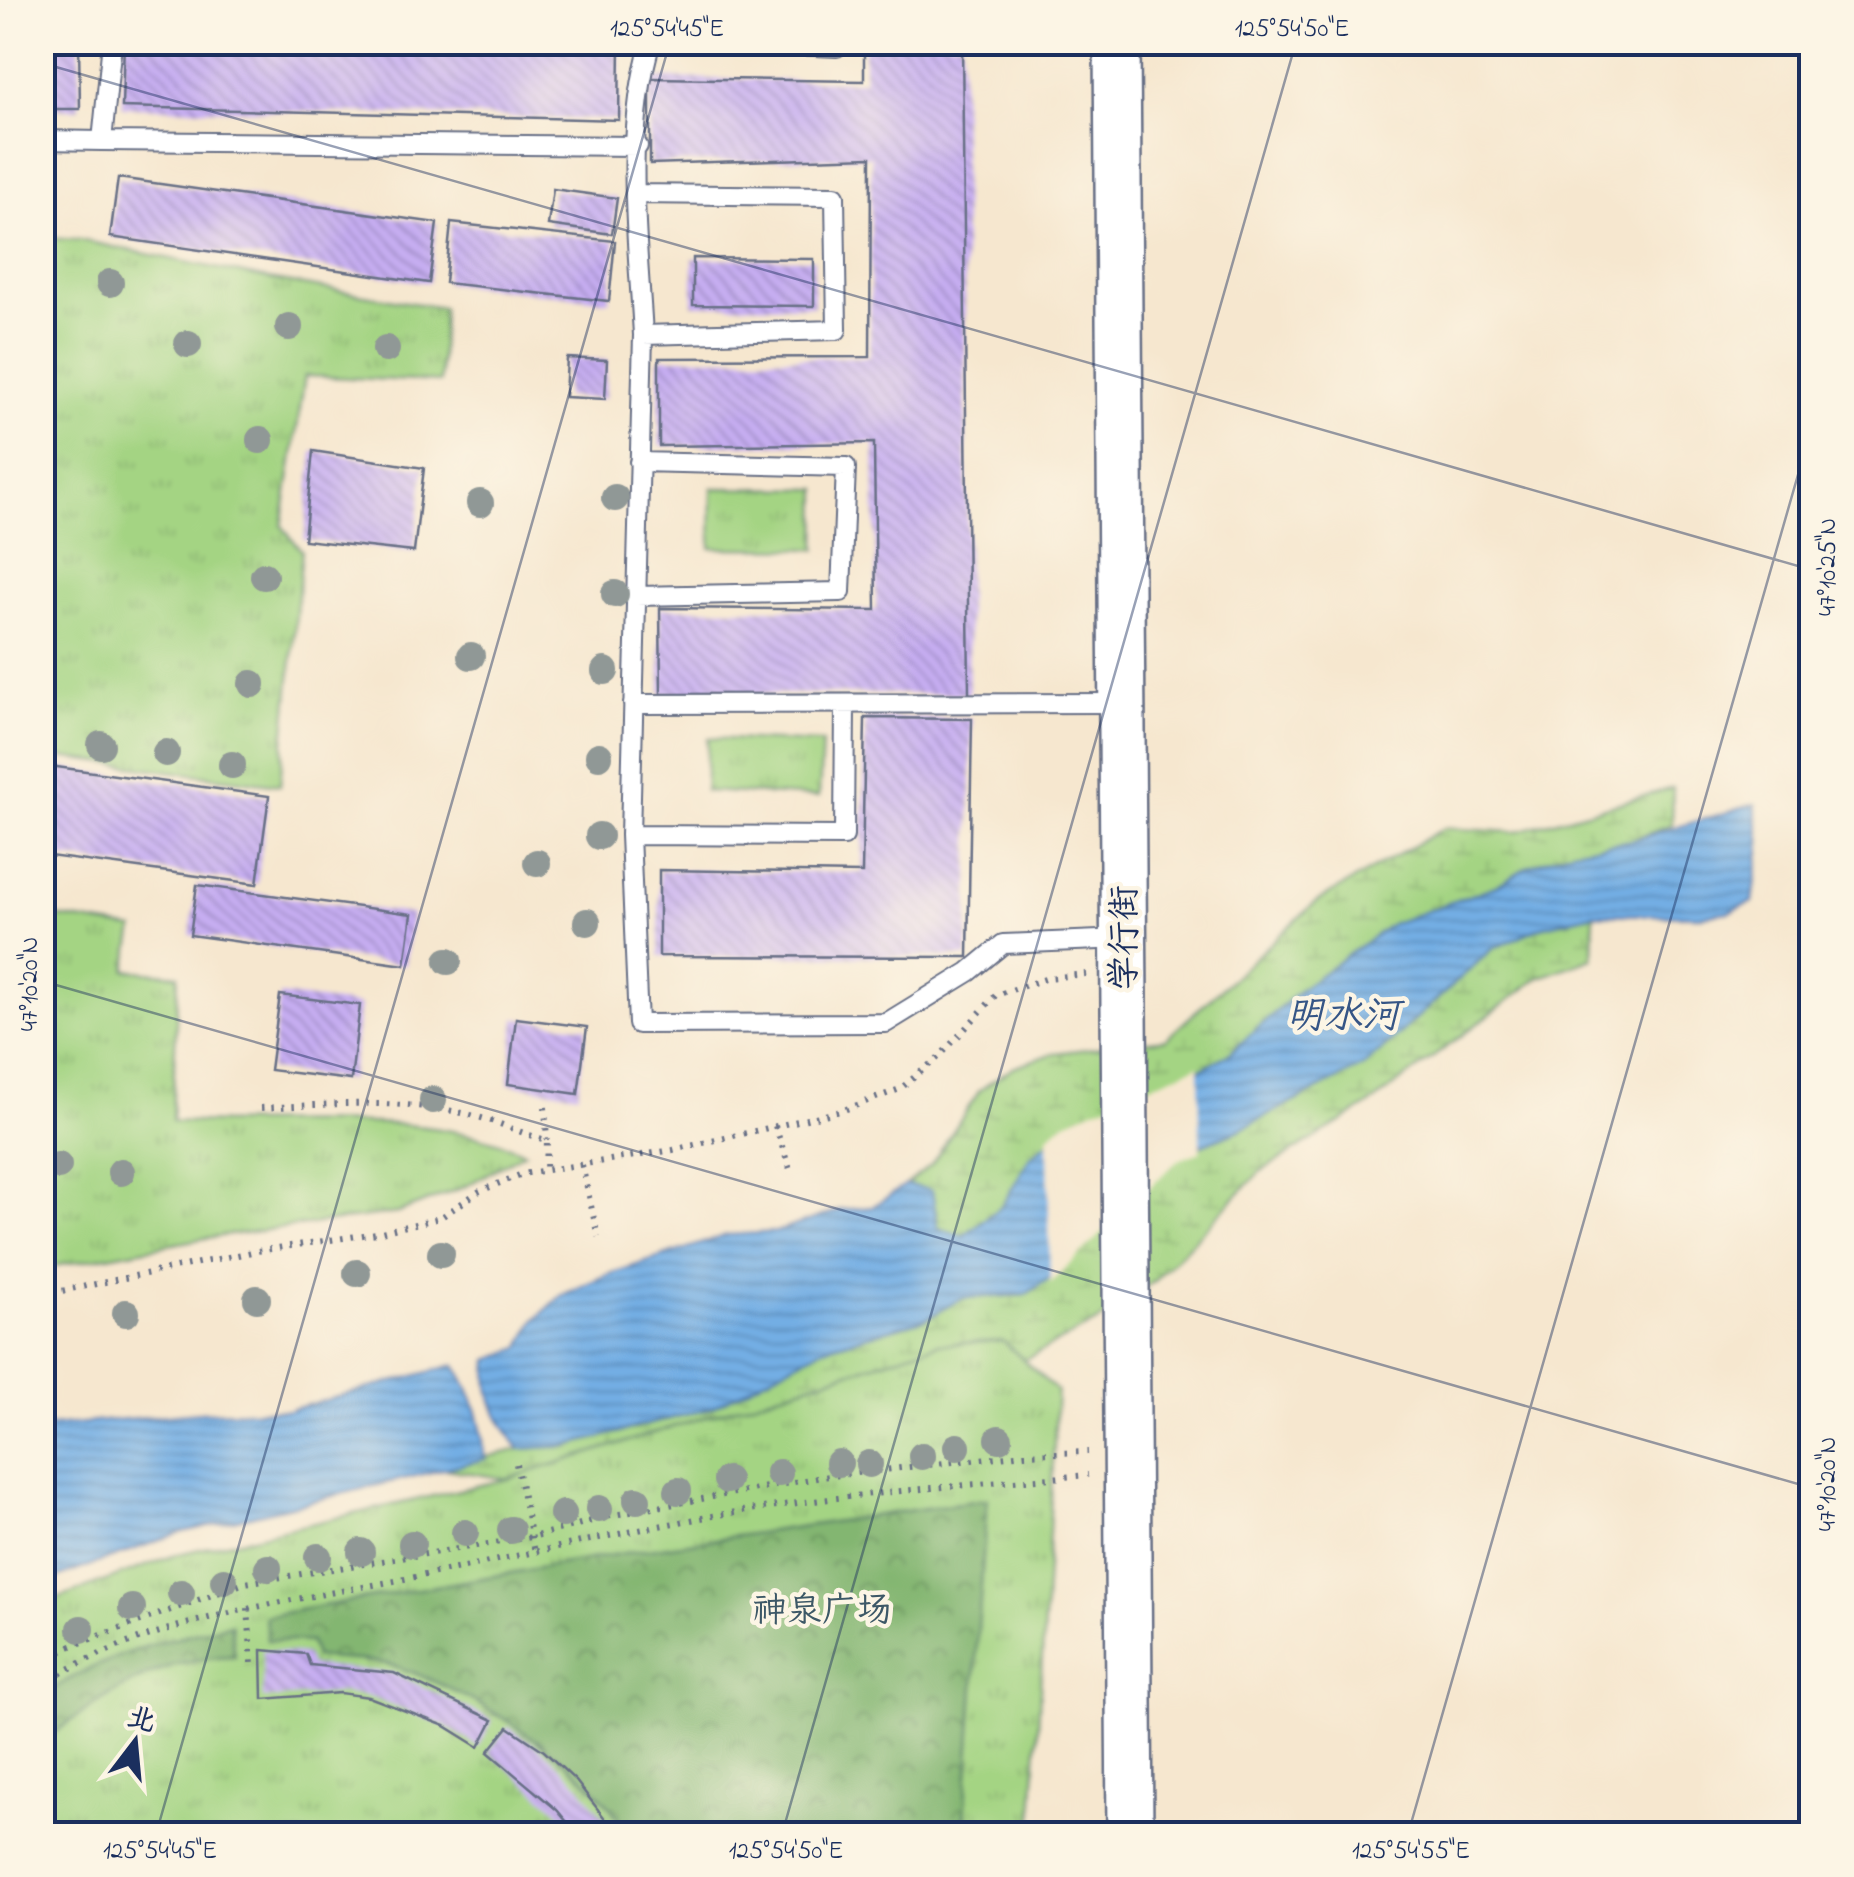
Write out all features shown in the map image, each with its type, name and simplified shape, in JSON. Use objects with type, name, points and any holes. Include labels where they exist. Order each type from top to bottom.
[{"type":"street","name":"学行街","points":[[1117,42],[1127,954],[1130,1834]]},
{"type":"lane","points":[[102,141],[112,42]]},
{"type":"lane","points":[[650,42],[643,68],[635,194],[643,335],[630,836],[638,1024],[886,1023],[969,972],[1003,944],[1127,954]]},
{"type":"lane","points":[[721,42],[837,47],[836,42]]},
{"type":"lane","points":[[42,140],[638,146]]},
{"type":"lane","points":[[635,194],[835,196],[838,330],[643,335]]},
{"type":"lane","points":[[636,596],[841,592],[846,467],[639,462]]},
{"type":"lane","points":[[633,704],[1124,703]]},
{"type":"lane","points":[[630,836],[844,836],[845,704]]},
{"type":"path","points":[[42,1295],[424,1222],[440,1218],[492,1186],[546,1170],[674,1150],[842,1111],[900,1090],[940,1056],[996,995],[1127,954]]},
{"type":"path","points":[[262,1108],[368,1101],[488,1120],[512,1132],[546,1140]]},
{"type":"path","points":[[545,1106],[546,1170]]},
{"type":"path","points":[[776,1126],[792,1176]]},
{"type":"path","points":[[582,1164],[598,1237]]},
{"type":"path","points":[[42,1662],[69,1647],[245,1583],[532,1537],[614,1515],[822,1477],[1024,1454],[1129,1461]]},
{"type":"path","points":[[42,1684],[77,1663],[221,1612],[683,1521],[1129,1461]]},
{"type":"path","points":[[516,1464],[535,1552]]},
{"type":"path","points":[[248,1608],[252,1665]]},
{"type":"green space","points":[[43,238],[80,240],[268,279],[443,308],[440,382],[305,376],[282,526],[302,551],[280,785],[43,755]]},
{"type":"green space","points":[[712,488],[818,489],[817,549],[711,548]]},
{"type":"green space","points":[[708,738],[822,743],[819,797],[705,791]]},
{"type":"green space","points":[[1673,788],[1672,825],[1633,840],[1572,850],[1529,866],[1496,886],[1391,924],[1302,988],[1229,1054],[1030,1157],[1002,1206],[963,1236],[938,1228],[906,1185],[931,1165],[980,1090],[1013,1067],[1055,1053],[1166,1039],[1316,902],[1444,828],[1514,832]]},
{"type":"green space","points":[[42,914],[134,929],[126,970],[178,975],[172,1121],[396,1124],[483,1138],[525,1152],[464,1187],[398,1213],[206,1238],[43,1268]]},
{"type":"green space","points":[[1594,914],[1593,958],[1538,978],[1375,1101],[1260,1172],[1155,1280],[1097,1322],[1024,1360],[1003,1341],[938,1344],[507,1479],[440,1468],[520,1449],[567,1446],[710,1408],[823,1348],[926,1319],[962,1298],[1025,1295],[1176,1155],[1239,1130],[1365,1065],[1492,949],[1540,927]]},
{"type":"green space","name":"神泉广场","points":[[1003,1341],[1057,1391],[1032,1834],[43,1834],[43,1604],[178,1554],[507,1479],[938,1344]]},
{"type":"green space","points":[[987,1499],[964,1834],[627,1834],[611,1809],[560,1758],[460,1694],[390,1665],[315,1657],[310,1642],[267,1640],[265,1616],[641,1550]]},
{"type":"green space","points":[[231,1624],[235,1656],[179,1664],[132,1682],[43,1741],[43,1695],[87,1670],[133,1651]]},
{"type":"water","name":"明水河","points":[[1755,804],[1761,845],[1753,902],[1728,912],[1701,916],[1594,914],[1540,927],[1492,949],[1365,1065],[1239,1130],[1175,1155],[1051,1277],[1025,1295],[962,1298],[926,1319],[823,1348],[710,1408],[567,1446],[520,1449],[499,1418],[491,1397],[489,1360],[520,1348],[535,1320],[562,1295],[604,1276],[727,1235],[776,1232],[840,1210],[872,1207],[906,1185],[932,1190],[938,1228],[963,1236],[1002,1206],[1030,1157],[1068,1126],[1179,1081],[1229,1054],[1302,988],[1391,924],[1496,886],[1529,866],[1572,850],[1633,840]]},
{"type":"water","points":[[455,1365],[476,1410],[485,1459],[179,1533],[43,1583],[43,1427],[200,1412],[289,1410]]},
{"type":"pier","points":[[1199,1065],[1200,1152],[1178,1160],[1050,1283],[1048,1136],[1066,1121]]},
{"type":"building","points":[[42,42],[79,42],[80,109],[42,109]]},
{"type":"building","points":[[124,42],[620,42],[619,120],[122,107]]},
{"type":"building","points":[[864,42],[962,42],[969,694],[661,694],[660,608],[876,610],[874,443],[659,446],[659,358],[870,357],[871,157],[650,164],[650,78],[864,81]]},
{"type":"building","points":[[118,178],[437,223],[429,283],[110,237]]},
{"type":"building","points":[[553,189],[617,198],[612,234],[548,225]]},
{"type":"building","points":[[451,223],[615,241],[609,301],[445,283]]},
{"type":"building","points":[[693,258],[814,259],[814,306],[693,305]]},
{"type":"building","points":[[567,358],[607,360],[605,399],[565,397]]},
{"type":"building","points":[[313,451],[424,468],[414,552],[304,540]]},
{"type":"building","points":[[865,718],[972,719],[968,957],[659,956],[659,870],[862,873]]},
{"type":"building","points":[[42,765],[269,796],[257,884],[42,855]]},
{"type":"building","points":[[197,885],[412,914],[405,965],[190,935]]},
{"type":"building","points":[[280,995],[360,1005],[351,1080],[270,1070]]},
{"type":"building","points":[[516,1018],[587,1027],[578,1094],[508,1084]]},
{"type":"building","points":[[262,1650],[306,1654],[310,1665],[394,1673],[493,1720],[479,1747],[445,1726],[369,1697],[340,1693],[263,1699]]},
{"type":"building","points":[[508,1727],[544,1751],[576,1781],[617,1834],[577,1834],[557,1810],[488,1752]]}]
